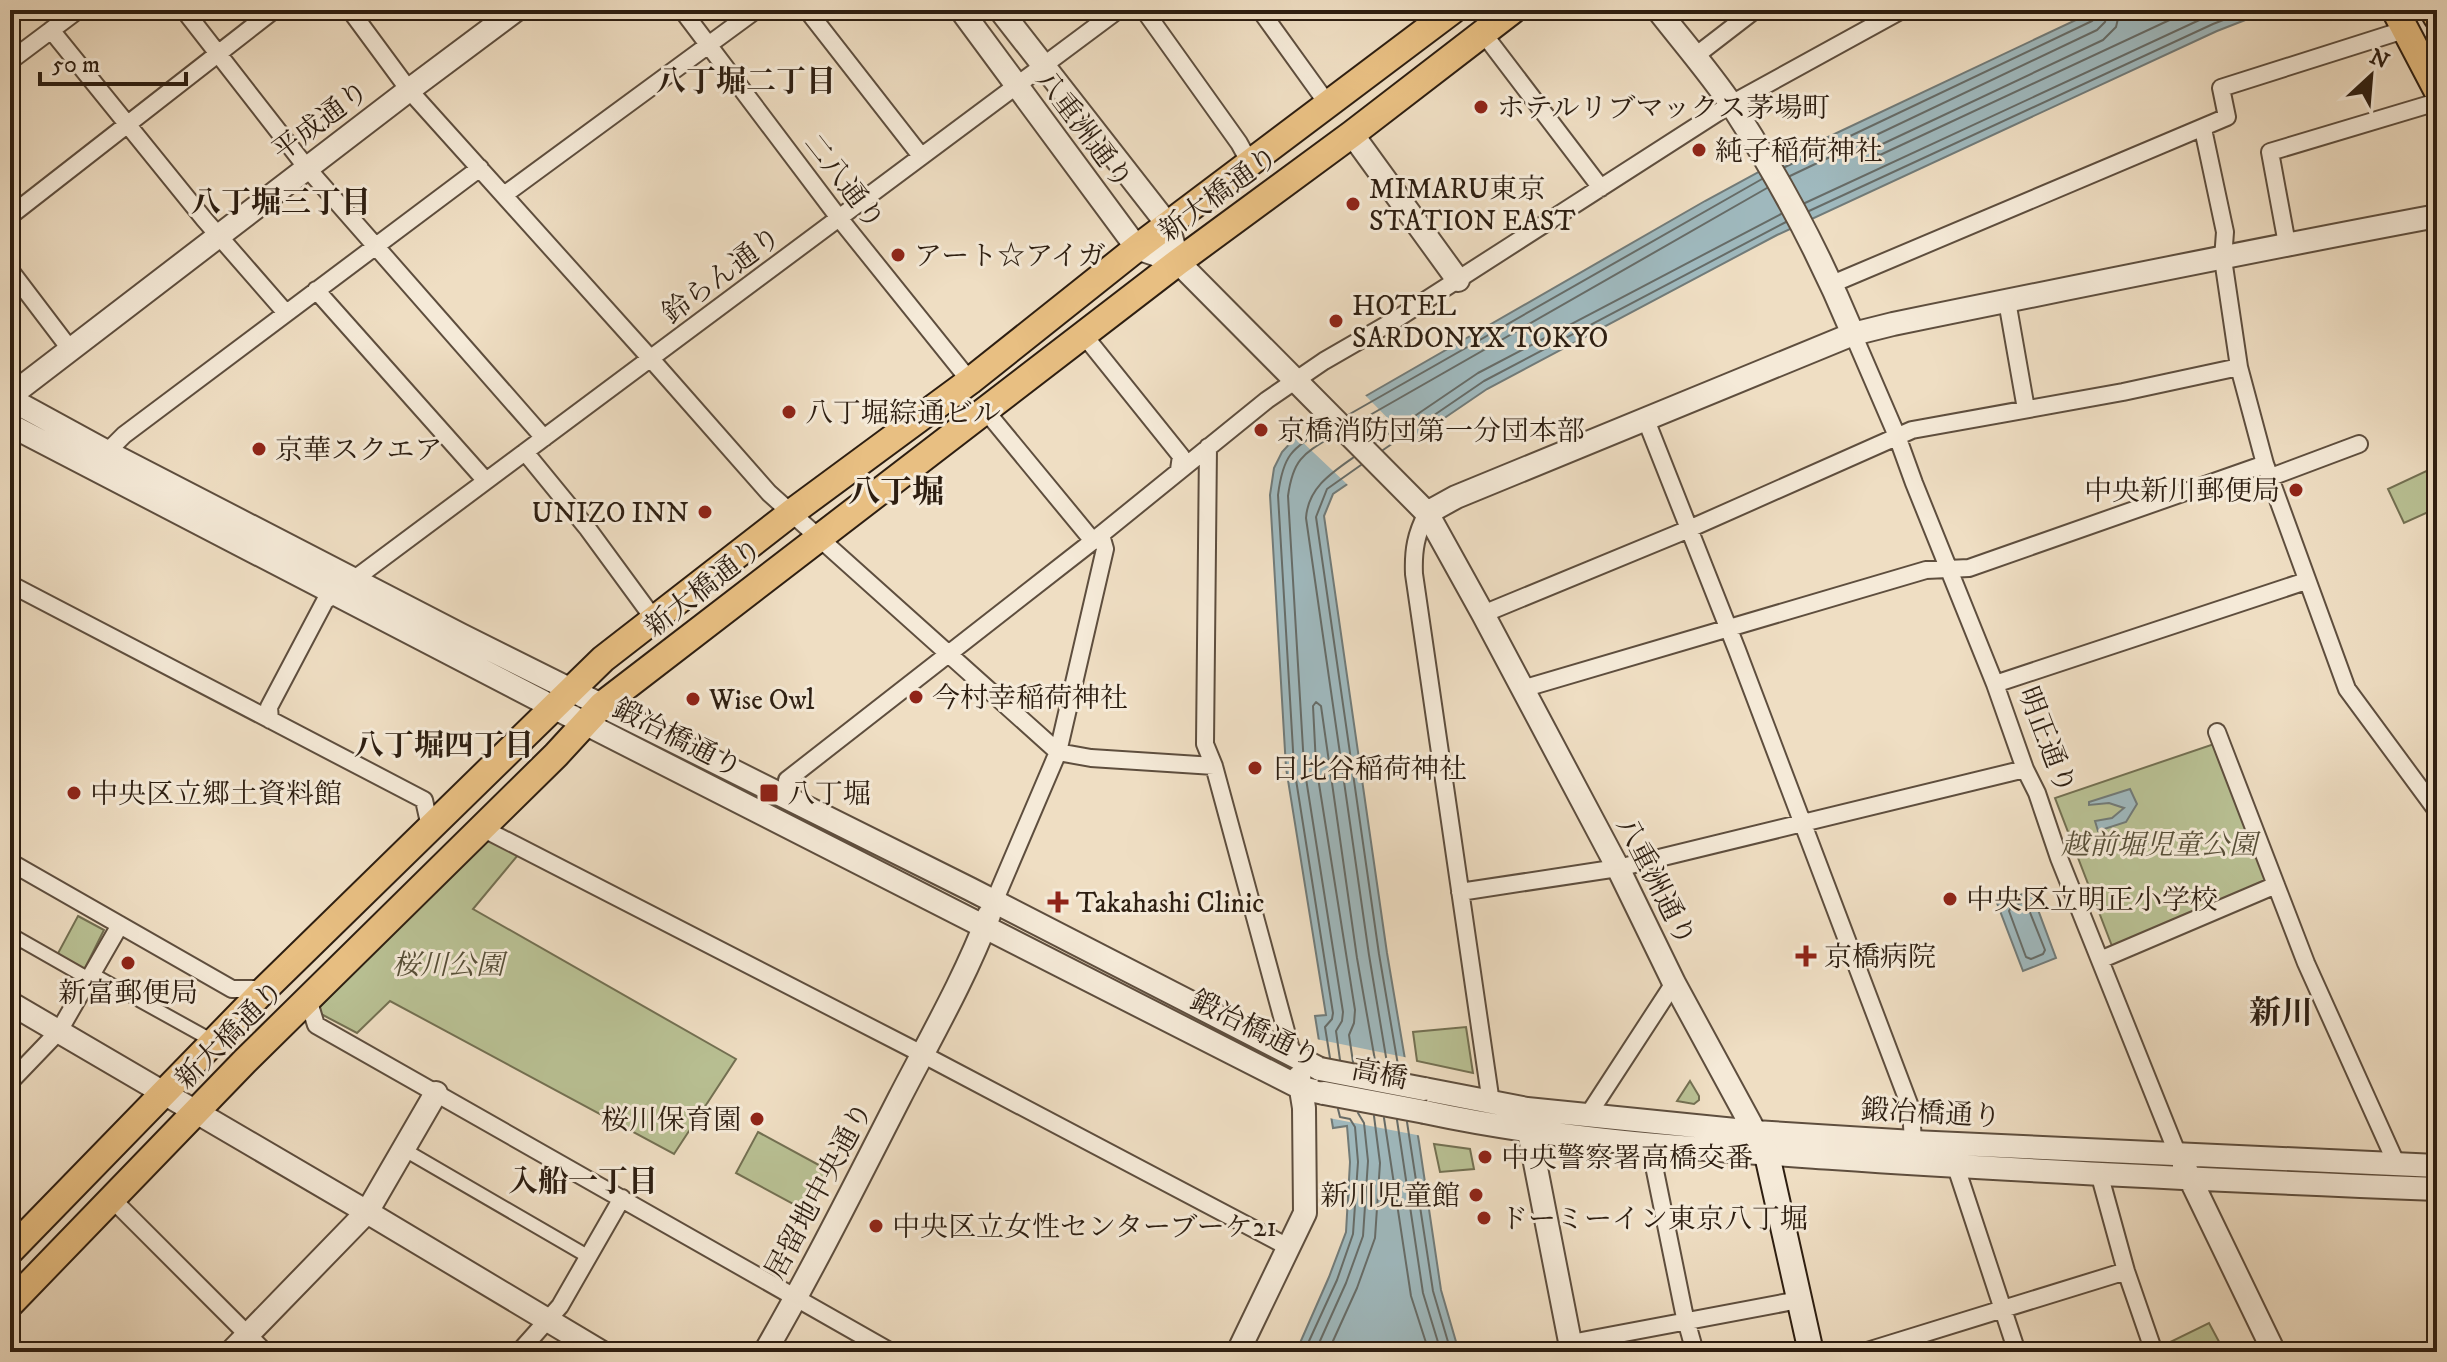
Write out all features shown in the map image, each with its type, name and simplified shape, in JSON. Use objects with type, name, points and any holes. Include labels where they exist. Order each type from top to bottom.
[{"type":"main road","name":"新大橋通り","points":[[10,1251],[265,989],[603,659],[791,513],[970,381],[1137,248],[1453,10]]},
{"type":"main road","name":"新大橋通り","points":[[10,1304],[196,1112],[594,714],[1083,334],[1513,10]]},
{"type":"main road","points":[[2433,10],[2437,17]]},
{"type":"main road","points":[[2401,20],[2437,90]]},
{"type":"main road","name":"八重洲通り","points":[[1755,1132],[1767,1155],[1811,1352]]},
{"type":"street","points":[[10,61],[78,10]]},
{"type":"street","points":[[184,10],[307,168],[544,438]]},
{"type":"street","points":[[10,216],[274,10]]},
{"type":"street","points":[[350,10],[409,90],[769,493],[1058,752],[1091,758],[1214,766]]},
{"type":"street","name":"平成通り","points":[[10,397],[516,10]]},
{"type":"street","name":"二八通り","points":[[682,10],[839,218],[970,381]]},
{"type":"street","points":[[504,195],[756,10]]},
{"type":"street","points":[[807,10],[921,156]]},
{"type":"street","name":"八重洲通り","points":[[961,10],[1137,248],[1178,262],[1427,513],[1618,868],[1674,983],[1755,1132]]},
{"type":"street","name":"八重洲通り","points":[[1000,10],[1168,225],[1178,262]]},
{"type":"street","name":"鈴らん通り","points":[[270,720],[269,707],[325,601],[1118,10]]},
{"type":"street","points":[[1144,10],[1250,163]]},
{"type":"street","points":[[1260,10],[1327,103]]},
{"type":"street","name":"明正通り","points":[[1658,10],[1731,104],[1832,284],[1897,436],[1995,684],[2025,769],[2037,793],[2059,858],[2178,1155],[2274,1352]]},
{"type":"street","points":[[1694,57],[1755,10]]},
{"type":"street","points":[[790,800],[787,780],[1097,538],[1267,400],[1731,104],[1902,10]]},
{"type":"street","points":[[1832,284],[2203,129],[2227,117],[2221,88],[2401,20]]},
{"type":"street","points":[[51,30],[218,236],[286,313]]},
{"type":"street","points":[[1483,33],[1601,188]]},
{"type":"street","points":[[2287,244],[2270,152],[2437,102]]},
{"type":"street","points":[[2203,129],[2225,232],[2223,259],[2239,367],[2268,471],[2347,689],[2437,811]]},
{"type":"street","points":[[1352,134],[1458,280]]},
{"type":"street","points":[[107,452],[124,435],[480,168]]},
{"type":"street","points":[[1491,1103],[1414,574],[1414,545],[1427,513],[1456,497],[1853,334],[2437,216]]},
{"type":"street","points":[[10,270],[70,349]]},
{"type":"street","points":[[316,290],[486,481]]},
{"type":"street","points":[[2007,301],[2026,409]]},
{"type":"street","points":[[1083,334],[1181,456],[1179,470]]},
{"type":"street","points":[[1483,614],[1689,529],[1912,430],[2123,392],[2239,367]]},
{"type":"street","name":"鍛冶橋通り","points":[[10,397],[107,452],[355,579],[562,698]]},
{"type":"street","points":[[985,410],[1105,549],[1058,752],[994,902]]},
{"type":"street","points":[[1646,420],[1911,1109],[1913,1142]]},
{"type":"street","name":"鍛冶橋通り","points":[[10,425],[335,594],[594,714],[985,925],[1301,1088],[1324,1093]]},
{"type":"street","points":[[1522,689],[1926,570],[1969,568],[2359,444]]},
{"type":"street","points":[[1208,447],[1205,744],[1214,766],[1304,1108],[1305,1213],[1238,1352]]},
{"type":"street","points":[[525,452],[588,529],[654,619]]},
{"type":"street","points":[[1995,684],[2306,581]]},
{"type":"street","points":[[10,584],[424,800],[430,827]]},
{"type":"street","name":"鍛冶橋通り","points":[[594,714],[790,800],[1320,1069]]},
{"type":"street","points":[[2217,732],[2306,963],[2397,1165]]},
{"type":"street","points":[[1460,892],[1618,868],[2025,769]]},
{"type":"street","points":[[482,828],[922,1054],[1290,1248]]},
{"type":"street","points":[[10,862],[232,989],[265,989]]},
{"type":"street","points":[[2100,960],[2276,885]]},
{"type":"street","name":"居留地中央通り","points":[[765,1352],[922,1054],[994,902]]},
{"type":"street","points":[[10,1082],[59,1031],[120,925]]},
{"type":"street","points":[[10,934],[213,1041]]},
{"type":"street","points":[[1588,1115],[1674,983]]},
{"type":"street","points":[[308,999],[316,1025],[891,1352]]},
{"type":"street","points":[[10,1003],[601,1352]]},
{"type":"street","name":"高橋","points":[[1320,1069],[1424,1089]]},
{"type":"street","name":"鍛冶橋通り","points":[[1424,1089],[1491,1103],[1755,1132],[2437,1166]]},
{"type":"street","points":[[231,1352],[367,1212],[436,1093]]},
{"type":"street","name":"高橋","points":[[1324,1093],[1425,1112]]},
{"type":"street","name":"鍛冶橋通り","points":[[1425,1112],[1529,1132],[1767,1155],[1956,1167],[2437,1189]]},
{"type":"street","points":[[1529,1132],[1571,1348],[1687,1321],[1799,1300]]},
{"type":"street","points":[[1652,1146],[1695,1352]]},
{"type":"street","points":[[403,1149],[589,1257]]},
{"type":"street","points":[[1956,1167],[2017,1352]]},
{"type":"street","points":[[2099,1173],[2126,1271],[2154,1352]]},
{"type":"street","points":[[519,1352],[560,1306],[622,1198]]},
{"type":"street","points":[[112,1199],[265,1352]]},
{"type":"street","points":[[1864,1352],[1909,1346],[2002,1309],[2126,1271]]},
{"type":"green space","points":[[2437,466],[2437,508],[2404,523],[2388,489]]},
{"type":"green space","name":"越前堀児童公園","points":[[2217,743],[2268,882],[2112,946],[2055,798]]},
{"type":"green space","name":"桜川公園","points":[[483,837],[518,855],[473,909],[736,1059],[674,1154],[390,1001],[357,1033],[321,1014],[320,1007]]},
{"type":"green space","points":[[78,916],[104,930],[83,972],[56,957]]},
{"type":"green space","points":[[1466,1027],[1473,1073],[1417,1061],[1413,1032]]},
{"type":"green space","points":[[1690,1081],[1699,1100],[1694,1104],[1677,1101]]},
{"type":"green space","points":[[758,1132],[828,1170],[806,1211],[736,1173]]},
{"type":"green space","points":[[1434,1144],[1470,1149],[1474,1169],[1440,1172]]},
{"type":"green space","points":[[2209,1323],[2224,1351],[2202,1352],[2200,1348],[2192,1352],[2164,1352],[2162,1346]]},
{"type":"water","points":[[2097,10],[2271,10],[2217,31],[1777,235],[1487,389],[1333,494],[1324,516],[1387,953],[1441,1290],[1459,1352],[1296,1352],[1346,1232],[1350,1162],[1347,1126],[1333,1128],[1315,1016],[1326,1015],[1286,768],[1270,495],[1274,468],[1282,452],[1294,439],[1364,397],[1705,201],[1790,155]]},
{"type":"water","points":[[2130,789],[2137,804],[2126,822],[2098,831],[2095,821],[2112,818],[2124,808],[2109,803],[2089,805],[2089,802]]},
{"type":"water","points":[[2031,891],[2056,958],[2023,971],[1997,903]]},
{"type":"pier","points":[[1363,393],[1412,443],[1349,486],[1296,436]]},
{"type":"pier","points":[[1316,1039],[1409,1058],[1422,1136],[1329,1118]]},
{"type":"place","name":"ホテルリブマックス茅場町","points":[[1481,107]]},
{"type":"place","name":"純子稲荷神社","points":[[1699,150]]},
{"type":"place","name":"MIMARU東京 STATION EAST","points":[[1353,204]]},
{"type":"place","name":"アート☆アイガ","points":[[898,255]]},
{"type":"place","name":"HOTEL SARDONYX TOKYO","points":[[1336,321]]},
{"type":"place","name":"八丁堀綜通ビル","points":[[789,412]]},
{"type":"place","name":"京橋消防団第一分団本部","points":[[1261,430]]},
{"type":"place","name":"京華スクエア","points":[[259,449]]},
{"type":"place","name":"中央新川郵便局","points":[[2296,490]]},
{"type":"place","name":"UNIZO INN","points":[[705,512]]},
{"type":"place","name":"今村幸稲荷神社","points":[[916,697]]},
{"type":"place","name":"Wise Owl","points":[[693,699]]},
{"type":"place","name":"日比谷稲荷神社","points":[[1255,768]]},
{"type":"place","name":"中央区立郷土資料館","points":[[74,793]]},
{"type":"place","name":"八丁堀","points":[[769,793]]},
{"type":"place","name":"中央区立明正小学校","points":[[1950,899]]},
{"type":"place","name":"Takahashi Clinic","points":[[1058,902]]},
{"type":"place","name":"京橋病院","points":[[1806,956]]},
{"type":"place","name":"新富郵便局","points":[[128,963]]},
{"type":"place","name":"桜川保育園","points":[[757,1119]]},
{"type":"place","name":"中央警察署高橋交番","points":[[1485,1157]]},
{"type":"place","name":"新川児童館","points":[[1476,1195]]},
{"type":"place","name":"ドーミーイン東京八丁堀","points":[[1484,1218]]},
{"type":"place","name":"中央区立女性センターブーケ21","points":[[876,1226]]},
{"type":"district","name":"八丁堀二丁目","points":[[746,81]]},
{"type":"district","name":"八丁堀三丁目","points":[[281,202]]},
{"type":"district","name":"八丁堀","points":[[896,491]]},
{"type":"district","name":"八丁堀四丁目","points":[[444,745]]},
{"type":"district","name":"新川","points":[[2281,1012]]},
{"type":"district","name":"入船一丁目","points":[[583,1181]]}]
